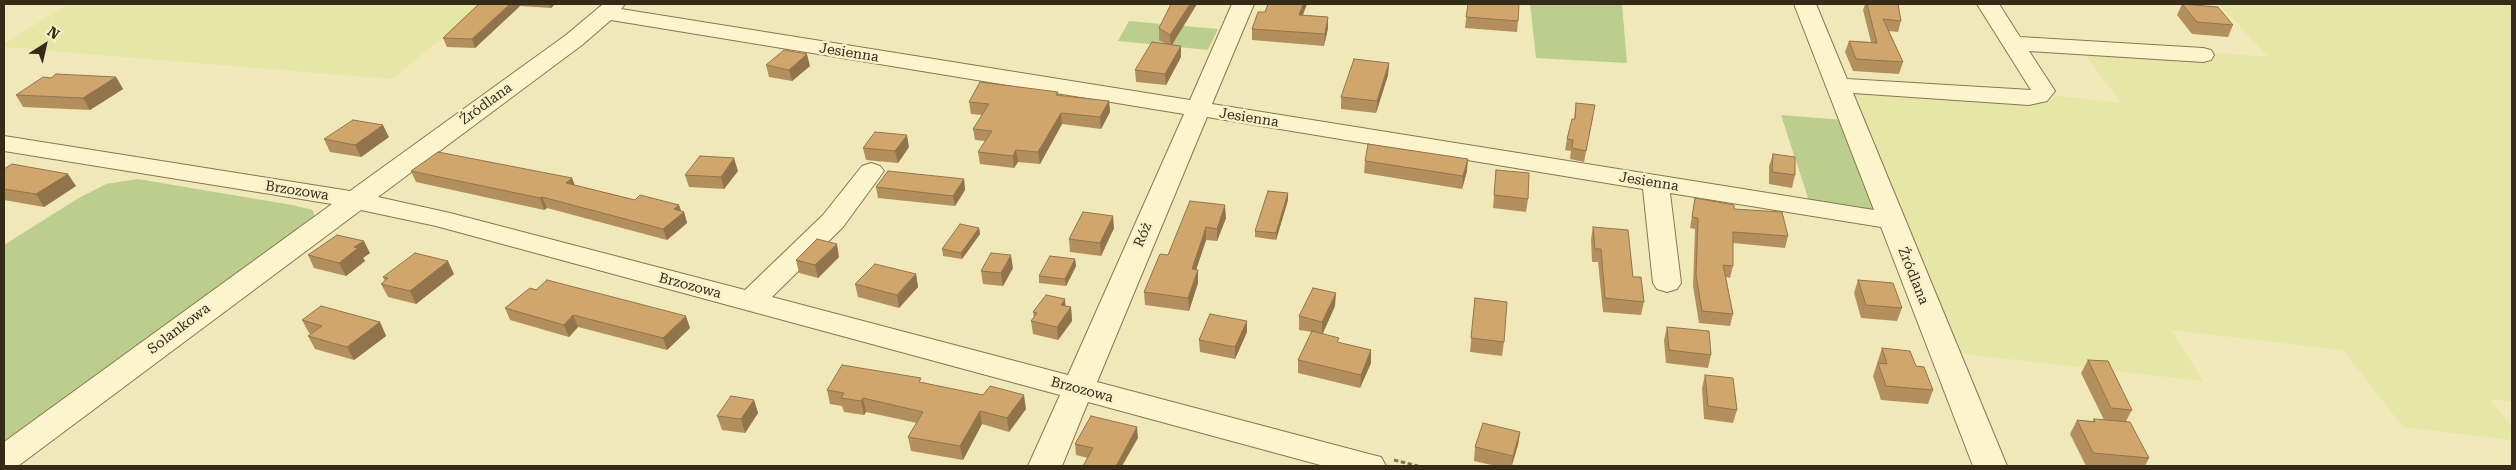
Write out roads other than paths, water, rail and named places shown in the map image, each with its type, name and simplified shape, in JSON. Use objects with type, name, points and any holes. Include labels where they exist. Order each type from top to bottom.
[{"type":"street","name":"Róż","points":[[1045,466],[1243,4]]},
{"type":"street","name":"Źródlana","points":[[1805,4],[1990,466]]},
{"type":"street","points":[[1838,85],[2029,98],[2039,96],[2043,91],[1988,4]]},
{"type":"street","name":"Jesienna","points":[[610,8],[1196,110],[1892,222]]},
{"type":"street","name":"Źródlana","points":[[354,200],[574,40],[610,8]]},
{"type":"street","points":[[2013,43],[2203,55]]},
{"type":"street","name":"Brzozowa","points":[[4,143],[354,200],[440,218],[1369,466]]},
{"type":"street","points":[[750,302],[832,220],[871,171]]},
{"type":"street","points":[[1656,184],[1667,283]]},
{"type":"street","name":"Solankowa","points":[[4,459],[354,200]]}]
